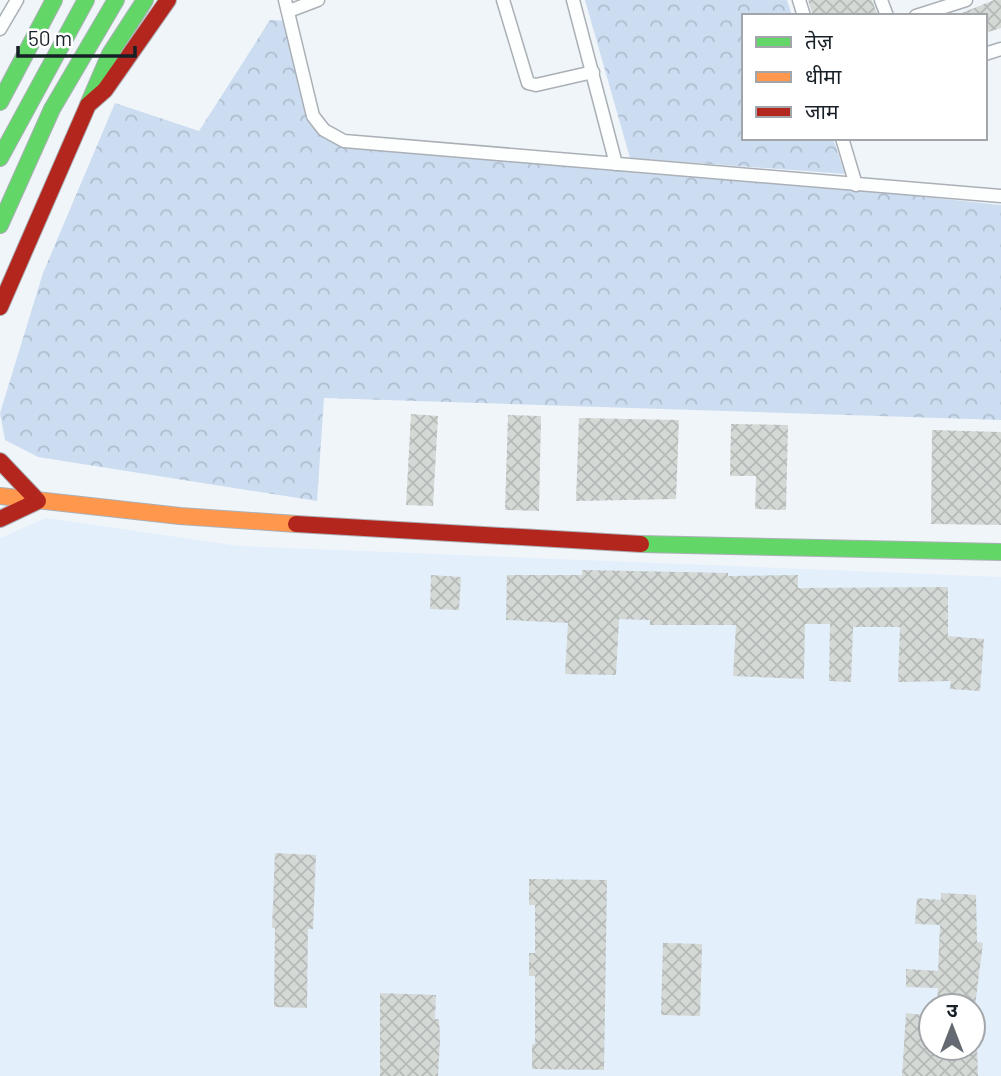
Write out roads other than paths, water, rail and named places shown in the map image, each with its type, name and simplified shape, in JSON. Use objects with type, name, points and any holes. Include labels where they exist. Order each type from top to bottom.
[{"type":"main road","points":[[0,102],[54,0]]},
{"type":"main road","points":[[0,158],[86,0]]},
{"type":"main road","points":[[0,225],[19,175],[84,47],[116,0]]},
{"type":"main road","points":[[0,307],[110,54],[145,0]]},
{"type":"main road","points":[[88,105],[105,90],[168,0]]},
{"type":"main road","points":[[0,461],[38,500]]},
{"type":"main road","points":[[0,496],[180,516],[587,543],[1001,552]]},
{"type":"main road","points":[[0,519],[38,500]]},
{"type":"street","points":[[0,29],[17,0]]},
{"type":"street","points":[[318,0],[287,6],[313,116],[324,130],[344,141],[1001,196]]},
{"type":"street","points":[[503,0],[528,83],[536,85],[593,72]]},
{"type":"street","points":[[573,0],[617,164]]},
{"type":"street","points":[[919,14],[935,4],[966,0]]},
{"type":"street","points":[[843,140],[856,185]]}]
